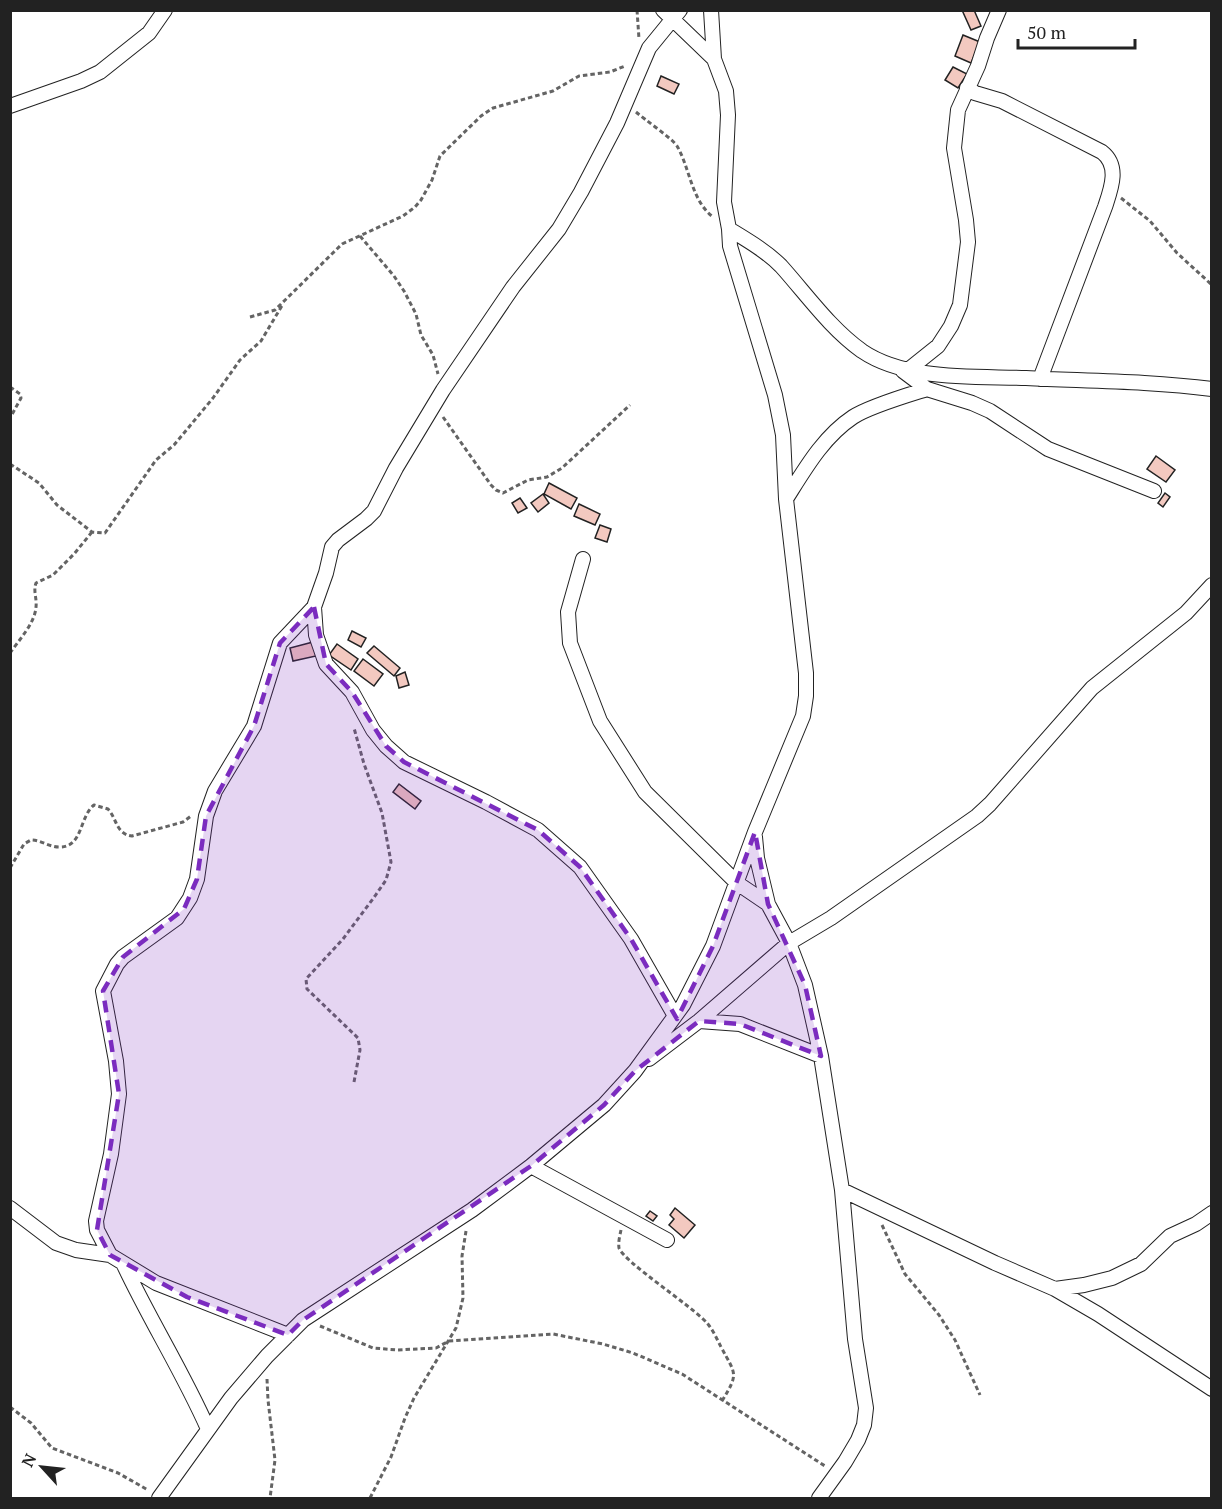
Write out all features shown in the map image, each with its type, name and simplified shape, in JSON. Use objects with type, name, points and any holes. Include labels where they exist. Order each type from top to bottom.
[{"type":"street","points":[[10,106],[100,72],[149,33],[165,10]]},
{"type":"street","points":[[160,1498],[208,1429],[267,1356],[303,1320],[472,1209],[531,1166],[604,1105],[634,1071],[683,1005],[712,946],[754,832],[803,716],[806,673],[786,500],[783,435],[775,395],[730,246],[724,202],[728,115],[726,91],[714,59],[711,10]]},
{"type":"street","points":[[903,369],[938,346],[951,326],[960,305],[968,243],[954,148],[958,110],[978,66],[999,10]]},
{"type":"street","points":[[675,1016],[631,939],[580,867],[538,830],[395,756],[373,730],[352,692],[326,664],[316,636],[314,607],[332,548],[338,540],[374,511],[396,468],[440,396],[513,287],[559,229],[581,192],[650,48],[672,13],[699,46],[714,59]]},
{"type":"street","points":[[967,88],[975,93],[1002,101],[1102,152],[1108,158],[1113,172],[1111,189],[1040,379]]},
{"type":"street","points":[[729,229],[764,251],[780,265],[838,332],[863,351],[903,369],[927,389],[983,407],[1048,448],[1154,491]]},
{"type":"street","points":[[903,369],[948,375],[1167,383],[1212,389]]},
{"type":"street","points":[[786,500],[816,452],[831,435],[854,416],[927,389]]},
{"type":"street","points":[[583,559],[568,612],[570,643],[600,721],[645,792],[737,883],[768,904]]},
{"type":"street","points":[[634,1071],[699,1021],[789,944],[831,918],[977,816],[1092,688],[1186,614],[1212,585]]},
{"type":"street","points":[[110,1255],[97,1230],[96,1221],[111,1154],[119,1094],[116,1061],[103,991],[123,957],[177,918],[190,898],[197,879],[206,816],[215,791],[254,726],[280,643],[314,607]]},
{"type":"street","points":[[754,832],[756,858],[768,904],[789,944],[805,985],[821,1056],[842,1190],[855,1339],[866,1408],[864,1425],[858,1440],[819,1498]]},
{"type":"street","points":[[699,1021],[740,1024],[821,1056]]},
{"type":"street","points":[[531,1166],[667,1240]]},
{"type":"street","points":[[842,1190],[1055,1289],[1098,1314],[1212,1389]]},
{"type":"street","points":[[10,1208],[56,1243],[76,1250],[110,1255],[156,1283],[176,1292],[288,1335]]},
{"type":"street","points":[[1055,1289],[1112,1278],[1141,1264],[1170,1236],[1196,1224],[1212,1213]]},
{"type":"street","points":[[123,1263],[165,1346],[188,1385],[208,1429]]},
{"type":"path","points":[[250,317],[275,310],[342,244],[403,216],[415,207],[422,200],[432,180],[440,156],[481,116],[493,108],[553,91],[579,76],[610,72],[630,62]]},
{"type":"path","points":[[625,103],[660,133],[676,143],[690,183],[707,212],[729,229]]},
{"type":"path","points":[[1111,189],[1150,221],[1177,253],[1212,285]]},
{"type":"path","points":[[360,236],[405,291],[416,314],[422,335],[433,355],[443,418],[496,490],[503,493],[528,480],[548,477],[562,468],[630,405]]},
{"type":"path","points":[[10,464],[39,483],[57,505],[92,532],[102,534],[107,532],[156,460],[174,445],[213,398],[240,360],[261,341],[286,300]]},
{"type":"path","points":[[10,387],[20,394],[21,398],[10,418]]},
{"type":"path","points":[[10,653],[34,615],[36,583],[53,575],[92,532]]},
{"type":"path","points":[[354,1082],[360,1050],[358,1038],[307,989],[306,979],[343,939],[375,896],[390,869],[391,862],[382,813],[354,730],[356,722],[364,711]]},
{"type":"path","points":[[10,868],[24,844],[31,840],[60,847],[72,844],[88,811],[94,805],[108,810],[121,831],[132,836],[183,822],[193,815]]},
{"type":"path","points":[[875,1206],[898,1262],[955,1340],[980,1395]]},
{"type":"path","points":[[370,1498],[391,1457],[414,1398],[449,1341],[462,1311],[462,1256],[472,1209]]},
{"type":"path","points":[[623,1216],[619,1243],[622,1252],[641,1270],[686,1304],[711,1328],[734,1371],[734,1382],[722,1401]]},
{"type":"path","points":[[303,1320],[373,1347],[396,1350],[436,1348],[449,1341],[553,1334],[633,1353],[682,1374],[837,1474]]},
{"type":"path","points":[[267,1356],[268,1400],[275,1460],[270,1498]]},
{"type":"path","points":[[10,1407],[31,1423],[52,1448],[117,1473],[160,1498]]},
{"type":"highlighted area","points":[[314,607],[326,664],[352,692],[386,746],[404,762],[538,830],[580,867],[631,939],[677,1019],[713,946],[755,832],[768,904],[805,985],[821,1056],[740,1024],[699,1021],[635,1071],[604,1105],[531,1166],[303,1320],[288,1335],[187,1297],[110,1255],[97,1230],[119,1094],[103,991],[123,957],[184,909],[197,879],[206,816],[254,726],[280,643]]},
{"type":"building","points":[[962,10],[974,10],[981,26],[971,30]]},
{"type":"building","points":[[963,35],[980,42],[971,63],[955,56]]},
{"type":"building","points":[[953,67],[967,74],[958,88],[945,80]]},
{"type":"building","points":[[661,76],[679,84],[674,94],[657,86]]},
{"type":"building","points":[[1156,456],[1175,470],[1166,482],[1147,469]]},
{"type":"building","points":[[549,483],[577,498],[571,509],[544,494]]},
{"type":"building","points":[[1165,493],[1170,497],[1163,507],[1158,503]]},
{"type":"building","points":[[543,494],[549,503],[538,512],[531,503]]},
{"type":"building","points":[[520,498],[527,508],[518,513],[512,503]]},
{"type":"building","points":[[579,504],[600,514],[595,525],[574,516]]},
{"type":"building","points":[[600,525],[611,529],[607,542],[595,538]]},
{"type":"building","points":[[352,631],[366,638],[361,647],[348,640]]},
{"type":"building","points":[[313,642],[316,656],[293,661],[290,648]]},
{"type":"building","points":[[337,644],[358,659],[351,670],[329,655]]},
{"type":"building","points":[[374,646],[400,668],[394,676],[367,653]]},
{"type":"building","points":[[363,659],[383,674],[374,686],[354,671]]},
{"type":"building","points":[[405,672],[409,685],[399,688],[396,676]]},
{"type":"building","points":[[399,784],[421,801],[415,809],[393,792]]},
{"type":"building","points":[[675,1208],[695,1225],[684,1238],[669,1225],[674,1219],[670,1215]]},
{"type":"building","points":[[650,1211],[657,1216],[653,1221],[646,1216]]}]
